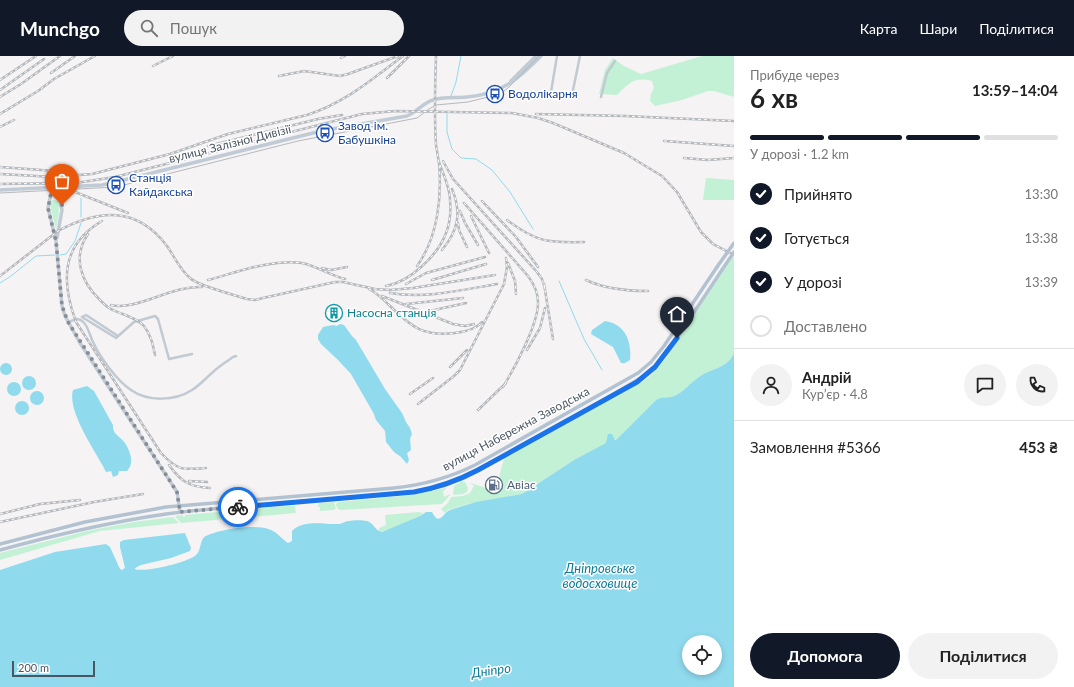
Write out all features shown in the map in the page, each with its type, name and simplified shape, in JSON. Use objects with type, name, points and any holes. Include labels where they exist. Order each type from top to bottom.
[{"type":"main road","name":"вулиця Набережна Заводська","points":[[0,544],[112,516],[179,506],[412,486],[441,480],[464,471],[628,380],[646,367],[664,346],[734,243]]},
{"type":"main road","name":"вулиця Набережна Заводська","points":[[0,550],[87,528],[180,512],[414,492],[439,487],[460,480],[579,415],[644,376],[655,367],[669,350],[734,252]]},
{"type":"street","points":[[502,88],[536,56]]},
{"type":"street","points":[[502,88],[518,79],[541,56]]},
{"type":"street","points":[[550,98],[557,56]]},
{"type":"street","points":[[572,95],[580,56]]},
{"type":"street","points":[[601,97],[604,80],[615,61]]},
{"type":"street","name":"вулиця Залізної Дивізії","points":[[0,190],[53,188],[116,182],[321,131],[401,117],[412,114],[431,100],[473,97],[502,88]]},
{"type":"street","points":[[53,188],[60,201],[62,210],[56,241]]},
{"type":"street","points":[[53,188],[48,208],[56,241],[62,306],[68,322],[176,490],[180,512]]},
{"type":"street","points":[[68,322],[86,315],[118,336],[134,322],[155,316],[158,319],[169,359],[192,354]]},
{"type":"street","points":[[77,319],[80,319],[84,323],[93,343],[121,382],[142,396],[170,398],[192,391],[214,371],[232,357],[236,356]]},
{"type":"green space","points":[[702,56],[734,56],[734,97],[714,91],[708,91],[682,100],[655,106],[650,101],[654,88],[652,81],[646,80],[636,80],[628,84],[617,95],[599,94],[605,70],[613,58],[624,66],[641,74]]},
{"type":"green space","points":[[706,178],[734,180],[734,200],[703,200]]},
{"type":"green space","points":[[50,201],[58,201],[59,205],[56,229],[50,205]]},
{"type":"green space","points":[[733,257],[734,353],[727,362],[699,377],[678,394],[672,397],[656,400],[617,439],[607,439],[607,443],[574,460],[522,494],[468,504],[448,510],[445,513],[441,509],[448,503],[451,497],[463,496],[470,493],[474,486],[470,483],[490,489],[491,487],[498,490],[501,479],[499,478],[504,458],[645,380],[667,356]]},
{"type":"green space","points":[[462,481],[465,482],[468,488],[467,492],[454,495],[454,486]]},
{"type":"green space","points":[[446,488],[443,491],[444,497],[450,495],[442,504],[340,510],[337,508],[336,504],[338,502],[412,495]]},
{"type":"green space","points":[[334,502],[336,508],[334,510],[319,511],[319,503]]},
{"type":"green space","points":[[295,506],[296,513],[181,523],[175,516],[183,515],[183,517],[185,517],[185,515]]},
{"type":"green space","points":[[419,512],[423,513],[420,516],[379,532],[379,528],[386,525],[385,515]]},
{"type":"green space","points":[[173,517],[179,523],[100,531],[0,560],[0,553],[87,531],[134,522]]},
{"type":"water","points":[[605,321],[618,326],[626,334],[630,346],[630,360],[625,363],[621,363],[613,347],[591,334],[592,330]]},
{"type":"water","points":[[340,324],[344,325],[356,340],[410,428],[412,434],[410,439],[411,450],[407,453],[409,460],[407,464],[386,442],[385,431],[376,420],[351,374],[321,344],[318,339],[318,335],[323,327],[333,325],[337,326]]},
{"type":"water","name":"Дніпровське водосховище","points":[[734,353],[734,687],[0,687],[0,570],[55,552],[106,544],[110,547],[120,569],[122,570],[125,568],[120,542],[124,540],[185,533],[191,548],[190,551],[135,568],[140,570],[157,568],[193,557],[197,554],[204,537],[228,529],[247,527],[265,528],[278,534],[288,543],[292,541],[292,531],[302,525],[315,523],[340,524],[356,520],[369,522],[382,532],[426,512],[432,512],[438,519],[450,510],[476,502],[522,494],[574,460],[606,443],[608,434],[612,434],[615,440],[617,439],[656,400],[660,398],[672,397],[678,394],[699,377],[727,362]]},
{"type":"water","points":[[4,363],[8,363],[12,369],[8,375],[4,375],[0,371],[0,367]]},
{"type":"water","points":[[26,376],[32,376],[36,380],[36,386],[32,390],[26,390],[22,386],[22,380]]},
{"type":"water","points":[[14,382],[19,384],[21,389],[19,394],[14,396],[9,394],[7,389],[9,384]]},
{"type":"water","points":[[87,386],[94,391],[113,425],[114,431],[125,443],[130,453],[131,464],[127,471],[119,471],[118,475],[113,477],[111,471],[106,472],[82,429],[74,408],[72,398],[73,390]]},
{"type":"water","points":[[34,391],[40,391],[44,395],[44,401],[40,405],[34,405],[30,401],[30,395]]},
{"type":"water","points":[[19,401],[25,401],[29,405],[29,411],[25,415],[19,415],[15,411],[15,405]]},
{"type":"waterway","points":[[451,96],[456,82],[461,56]]},
{"type":"waterway","points":[[447,114],[447,132],[452,149],[461,158],[476,159],[492,170],[510,192],[533,229]]},
{"type":"waterway","points":[[81,198],[81,217]]},
{"type":"waterway","points":[[60,255],[66,254],[75,241],[81,223]]},
{"type":"waterway","points":[[0,283],[36,256],[55,255]]},
{"type":"waterway","points":[[559,281],[584,339],[602,370]]},
{"type":"tram line","points":[[0,193],[116,187],[298,141],[417,118],[436,105],[468,102],[500,94],[508,88],[539,56]]},
{"type":"railway","points":[[0,80],[36,56]]},
{"type":"railway","points":[[0,97],[60,56]]},
{"type":"railway","points":[[51,73],[75,56]]},
{"type":"railway","points":[[0,114],[38,91],[54,79],[95,56]]},
{"type":"railway","points":[[153,66],[173,56]]},
{"type":"railway","points":[[341,58],[345,56]]},
{"type":"railway","points":[[279,76],[304,71],[340,76],[398,56]]},
{"type":"railway","points":[[0,174],[54,177],[92,174],[170,154],[228,134],[307,115],[334,104],[358,90],[403,56]]},
{"type":"railway","points":[[387,78],[409,56]]},
{"type":"railway","points":[[417,266],[430,242],[439,203],[440,176],[435,123],[436,56]]},
{"type":"railway","points":[[0,90],[44,59]]},
{"type":"railway","points":[[0,184],[76,183],[115,177],[362,114],[395,111],[512,113],[538,118],[553,123],[624,153],[662,176],[677,192],[701,232],[713,244],[734,255]]},
{"type":"railway","points":[[536,114],[734,121]]},
{"type":"railway","points":[[208,146],[318,119],[342,115]]},
{"type":"railway","points":[[0,127],[14,120]]},
{"type":"railway","points":[[664,141],[734,146]]},
{"type":"railway","points":[[684,158],[708,160],[734,158]]},
{"type":"railway","points":[[443,161],[453,179],[537,272],[542,279],[545,289]]},
{"type":"railway","points":[[386,286],[404,279],[422,266],[437,250],[446,233],[450,217],[450,195],[448,185],[439,162]]},
{"type":"railway","points":[[0,167],[69,172]]},
{"type":"railway","points":[[57,187],[70,190],[128,213]]},
{"type":"railway","points":[[442,250],[452,236],[457,221],[457,206],[452,189]]},
{"type":"railway","points":[[482,201],[516,237],[538,267]]},
{"type":"railway","points":[[464,203],[528,276],[534,285],[537,295],[537,311],[530,333],[519,358],[503,387]]},
{"type":"railway","points":[[460,211],[478,245]]},
{"type":"railway","points":[[0,276],[58,231],[88,218],[117,215],[130,218],[143,224],[155,233],[167,246],[183,271],[194,281],[247,299],[255,300],[335,282],[390,290],[413,288],[495,275]]},
{"type":"railway","points":[[471,216],[489,253]]},
{"type":"railway","points":[[507,220],[526,233],[543,240],[584,242]]},
{"type":"railway","points":[[102,221],[88,231],[79,241],[72,253],[68,265],[68,292],[76,322],[161,453],[172,463],[181,468],[206,468]]},
{"type":"railway","points":[[458,223],[459,230],[467,247]]},
{"type":"railway","points":[[88,234],[80,251],[81,269],[88,285],[93,293],[108,307],[136,320],[144,326],[150,336],[155,355]]},
{"type":"railway","points":[[406,284],[426,273],[485,257]]},
{"type":"railway","points":[[418,404],[460,370],[504,284],[507,267],[506,258]]},
{"type":"railway","points":[[208,280],[254,267],[290,262],[307,264],[345,279]]},
{"type":"railway","points":[[508,263],[515,281],[516,294]]},
{"type":"railway","points":[[432,280],[486,264]]},
{"type":"railway","points":[[322,268],[331,270],[347,267]]},
{"type":"railway","points":[[586,280],[601,286],[616,289],[648,291]]},
{"type":"railway","points":[[390,293],[403,295],[430,294],[497,284]]},
{"type":"railway","points":[[544,284],[553,339]]},
{"type":"railway","points":[[111,305],[121,306],[132,304],[191,287],[202,287]]},
{"type":"railway","points":[[369,289],[375,292],[405,320],[426,332],[444,334],[462,332],[473,329],[482,322]]},
{"type":"railway","points":[[382,296],[453,324],[465,326],[474,324]]},
{"type":"railway","points":[[406,304],[463,298]]},
{"type":"railway","points":[[425,312],[466,303]]},
{"type":"railway","points":[[527,350],[540,328],[545,308]]},
{"type":"railway","points":[[450,367],[467,350]]},
{"type":"railway","points":[[410,394],[433,378]]},
{"type":"railway","points":[[478,410],[506,383]]},
{"type":"railway","points":[[169,465],[178,476],[191,485],[210,488]]},
{"type":"railway","points":[[189,481],[207,482]]},
{"type":"railway","points":[[0,522],[94,502],[143,494]]},
{"type":"railway","points":[[0,514],[40,504],[80,500]]},
{"type":"way so far","points":[[62,205],[54,188],[52,188],[48,208],[55,232],[62,306],[68,322],[177,492],[180,512],[238,507]]},
{"type":"place","name":"Водолікарня","points":[[495,94]]},
{"type":"place","name":"Завод ім. Бабушкіна","points":[[325,133]]},
{"type":"place","name":"Станція Кайдакська","points":[[116,185]]},
{"type":"place","name":"Насосна станція","points":[[334,313]]},
{"type":"place","name":"Авіас","points":[[494,485]]},
{"type":"route","points":[[238,507],[414,492],[460,480],[637,382],[655,367],[677,338]]},
{"type":"water label","name":"Дніпро","points":[[491,670]]}]
